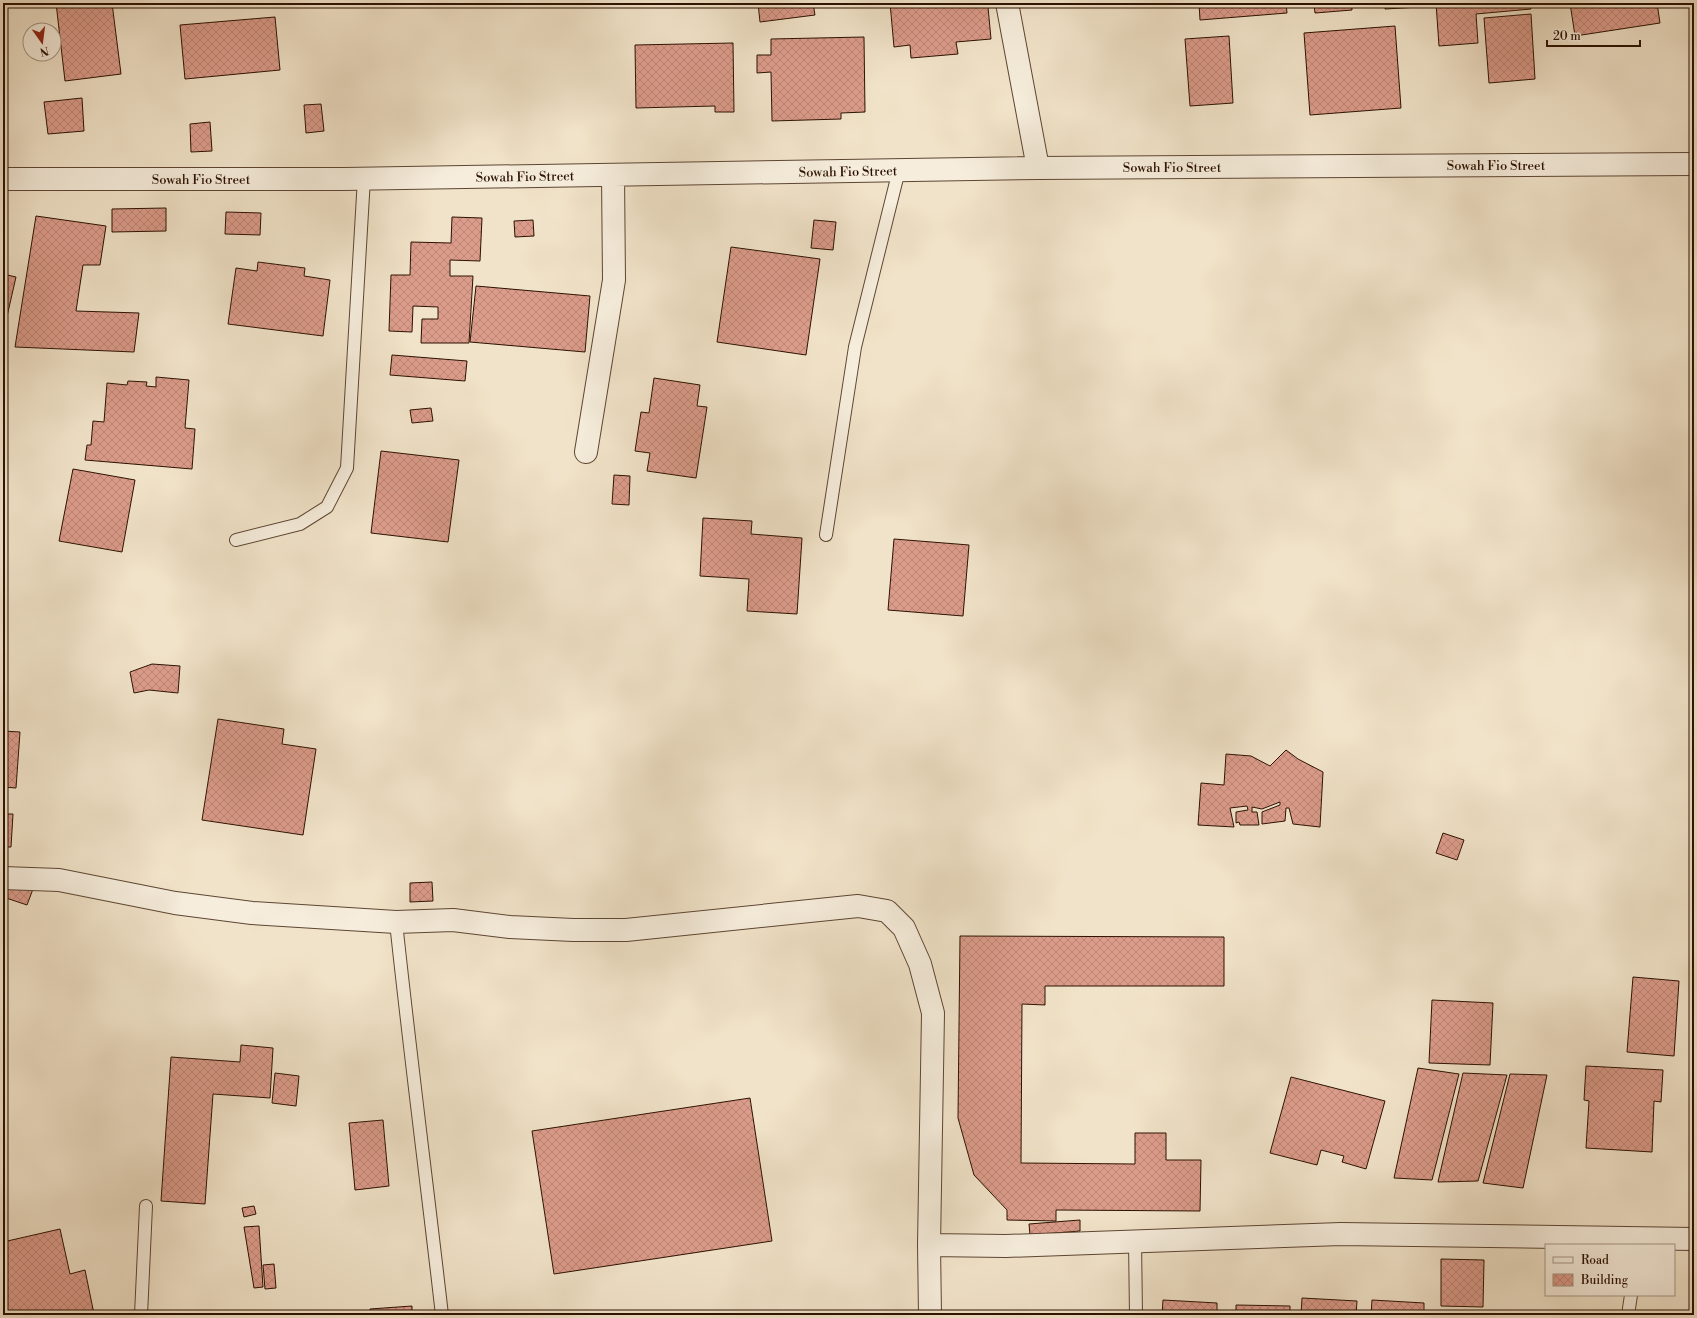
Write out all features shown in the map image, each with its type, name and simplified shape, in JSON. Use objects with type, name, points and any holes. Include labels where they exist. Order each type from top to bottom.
[{"type":"street","points":[[1007,3],[1038,168]]},
{"type":"street","name":"Sowah Fio Street","points":[[3,179],[364,178],[1038,168],[1694,164]]},
{"type":"street","points":[[586,452],[614,280],[613,175]]},
{"type":"street","points":[[3,878],[58,880],[175,903],[252,913],[396,922],[453,920],[526,928],[572,930],[626,930],[858,906],[887,911],[904,928],[920,964],[933,1013],[929,1245],[930,1315]]},
{"type":"street","points":[[929,1245],[1006,1246],[1135,1240],[1341,1234],[1638,1242],[1694,1239]]},
{"type":"lane","points":[[826,535],[855,347],[899,170]]},
{"type":"lane","points":[[236,540],[300,524],[327,507],[347,468],[364,178]]},
{"type":"lane","points":[[396,922],[410,1062],[429,1195],[442,1315]]},
{"type":"lane","points":[[141,1315],[146,1206]]},
{"type":"lane","points":[[1135,1240],[1136,1315]]},
{"type":"lane","points":[[1628,1315],[1631,1296]]},
{"type":"building","points":[[56,3],[112,3],[121,74],[65,81],[62,55],[62,22],[58,22]]},
{"type":"building","points":[[758,3],[813,3],[815,15],[760,22]]},
{"type":"building","points":[[890,3],[979,3],[979,7],[988,7],[991,39],[956,42],[958,54],[911,58],[910,45],[894,47]]},
{"type":"building","points":[[1199,3],[1286,3],[1287,13],[1200,20]]},
{"type":"building","points":[[1296,3],[1352,3],[1352,10],[1315,13],[1314,4],[1296,5]]},
{"type":"building","points":[[1385,3],[1419,3],[1419,7],[1385,9]]},
{"type":"building","points":[[1436,3],[1530,3],[1531,9],[1476,14],[1478,43],[1439,46]]},
{"type":"building","points":[[1570,3],[1657,3],[1660,23],[1575,36]]},
{"type":"building","points":[[1531,14],[1535,79],[1489,83],[1484,18]]},
{"type":"building","points":[[275,17],[280,70],[185,79],[180,25]]},
{"type":"building","points":[[1395,26],[1401,108],[1310,115],[1304,33]]},
{"type":"building","points":[[1229,36],[1233,103],[1190,106],[1185,39]]},
{"type":"building","points":[[864,37],[865,112],[841,113],[841,119],[772,121],[771,72],[757,73],[757,55],[771,55],[771,39]]},
{"type":"building","points":[[733,43],[734,112],[715,112],[715,106],[636,108],[635,45]]},
{"type":"building","points":[[82,98],[84,131],[48,134],[44,102]]},
{"type":"building","points":[[321,104],[324,131],[306,133],[304,105]]},
{"type":"building","points":[[210,122],[212,151],[191,152],[190,124]]},
{"type":"building","points":[[166,208],[166,231],[112,232],[112,209]]},
{"type":"building","points":[[226,212],[261,213],[260,235],[225,234]]},
{"type":"building","points":[[36,216],[106,226],[100,265],[83,265],[76,311],[139,313],[134,352],[15,347]]},
{"type":"building","points":[[452,217],[482,218],[480,261],[450,260],[450,276],[473,276],[469,343],[421,343],[422,319],[438,319],[438,307],[413,306],[412,332],[389,331],[391,275],[410,275],[411,242],[451,243]]},
{"type":"building","points":[[533,220],[534,236],[515,237],[514,221]]},
{"type":"building","points":[[814,220],[836,222],[833,250],[811,248]]},
{"type":"building","points":[[731,247],[820,259],[806,355],[717,342]]},
{"type":"building","points":[[258,262],[305,268],[304,276],[330,280],[323,336],[228,324],[236,268],[257,271]]},
{"type":"building","points":[[3,274],[16,277],[3,334]]},
{"type":"building","points":[[476,286],[590,296],[585,352],[470,342]]},
{"type":"building","points":[[392,355],[467,361],[465,381],[390,375]]},
{"type":"building","points":[[156,377],[189,380],[185,428],[195,429],[192,469],[85,460],[87,445],[91,445],[93,421],[104,422],[107,383],[127,385],[128,381],[147,382],[146,386],[156,387]]},
{"type":"building","points":[[654,378],[700,385],[697,406],[707,407],[696,478],[647,471],[650,453],[635,451],[641,412],[649,413]]},
{"type":"building","points":[[431,408],[433,421],[412,423],[410,410]]},
{"type":"building","points":[[381,451],[459,460],[448,542],[371,533]]},
{"type":"building","points":[[73,469],[135,480],[122,552],[59,541]]},
{"type":"building","points":[[614,475],[630,476],[629,505],[612,504]]},
{"type":"building","points":[[3,497],[7,498],[3,517]]},
{"type":"building","points":[[703,518],[752,521],[751,534],[802,538],[797,614],[747,611],[749,579],[700,576]]},
{"type":"building","points":[[894,539],[969,545],[963,616],[888,610]]},
{"type":"building","points":[[152,664],[180,666],[178,693],[149,690],[134,693],[130,672]]},
{"type":"building","points":[[218,719],[284,729],[282,744],[316,749],[303,835],[202,820]]},
{"type":"building","points":[[3,731],[20,732],[16,788],[3,787]]},
{"type":"building","points":[[1286,750],[1298,759],[1323,772],[1320,827],[1293,824],[1289,808],[1286,808],[1285,821],[1262,824],[1262,812],[1280,805],[1280,802],[1262,809],[1252,807],[1252,812],[1257,812],[1259,825],[1240,825],[1239,822],[1236,823],[1236,812],[1248,810],[1247,806],[1230,808],[1234,827],[1198,825],[1201,783],[1224,785],[1226,754],[1251,756],[1270,766]]},
{"type":"building","points":[[3,814],[13,814],[11,847],[3,847]]},
{"type":"building","points":[[1443,833],[1464,840],[1457,860],[1436,853]]},
{"type":"building","points":[[8,881],[33,889],[27,905],[3,897]]},
{"type":"building","points":[[432,882],[433,901],[410,902],[410,883]]},
{"type":"building","points":[[960,936],[1224,937],[1224,986],[1045,986],[1045,1005],[1022,1004],[1021,1163],[1135,1164],[1135,1133],[1166,1133],[1166,1160],[1201,1160],[1200,1211],[1056,1210],[1056,1221],[1007,1220],[1007,1210],[974,1175],[958,1118]]},
{"type":"building","points":[[1633,977],[1679,981],[1674,1056],[1627,1052]]},
{"type":"building","points":[[1432,1000],[1493,1003],[1490,1065],[1429,1063]]},
{"type":"building","points":[[241,1045],[273,1048],[270,1098],[213,1094],[205,1204],[161,1201],[171,1057],[240,1062]]},
{"type":"building","points":[[1586,1066],[1663,1070],[1661,1102],[1654,1101],[1652,1152],[1586,1148],[1589,1101],[1584,1100]]},
{"type":"building","points":[[1418,1068],[1459,1074],[1432,1180],[1394,1178]]},
{"type":"building","points":[[275,1073],[299,1076],[296,1106],[272,1103]]},
{"type":"building","points":[[1463,1073],[1507,1075],[1478,1181],[1438,1182]]},
{"type":"building","points":[[1510,1074],[1547,1075],[1523,1188],[1483,1183]]},
{"type":"building","points":[[1291,1077],[1385,1101],[1366,1169],[1342,1162],[1344,1156],[1321,1150],[1317,1165],[1270,1153]]},
{"type":"building","points":[[750,1098],[772,1241],[554,1274],[532,1131]]},
{"type":"building","points":[[383,1120],[389,1186],[355,1190],[349,1123]]},
{"type":"building","points":[[254,1206],[256,1214],[244,1217],[242,1208]]},
{"type":"building","points":[[1080,1220],[1080,1231],[1030,1235],[1029,1224]]},
{"type":"building","points":[[259,1226],[263,1287],[254,1288],[244,1227]]},
{"type":"building","points":[[60,1229],[70,1274],[85,1270],[94,1314],[8,1315],[3,1293],[3,1242]]},
{"type":"building","points":[[1441,1259],[1484,1260],[1483,1307],[1441,1306]]},
{"type":"building","points":[[274,1264],[276,1288],[265,1289],[263,1265]]},
{"type":"building","points":[[1302,1298],[1357,1301],[1356,1315],[1301,1315]]},
{"type":"building","points":[[1163,1300],[1217,1303],[1217,1315],[1162,1315]]},
{"type":"building","points":[[1372,1300],[1424,1303],[1424,1315],[1371,1315]]},
{"type":"building","points":[[1236,1305],[1290,1306],[1290,1315],[1236,1315]]},
{"type":"building","points":[[412,1306],[412,1315],[370,1315],[370,1309]]}]
